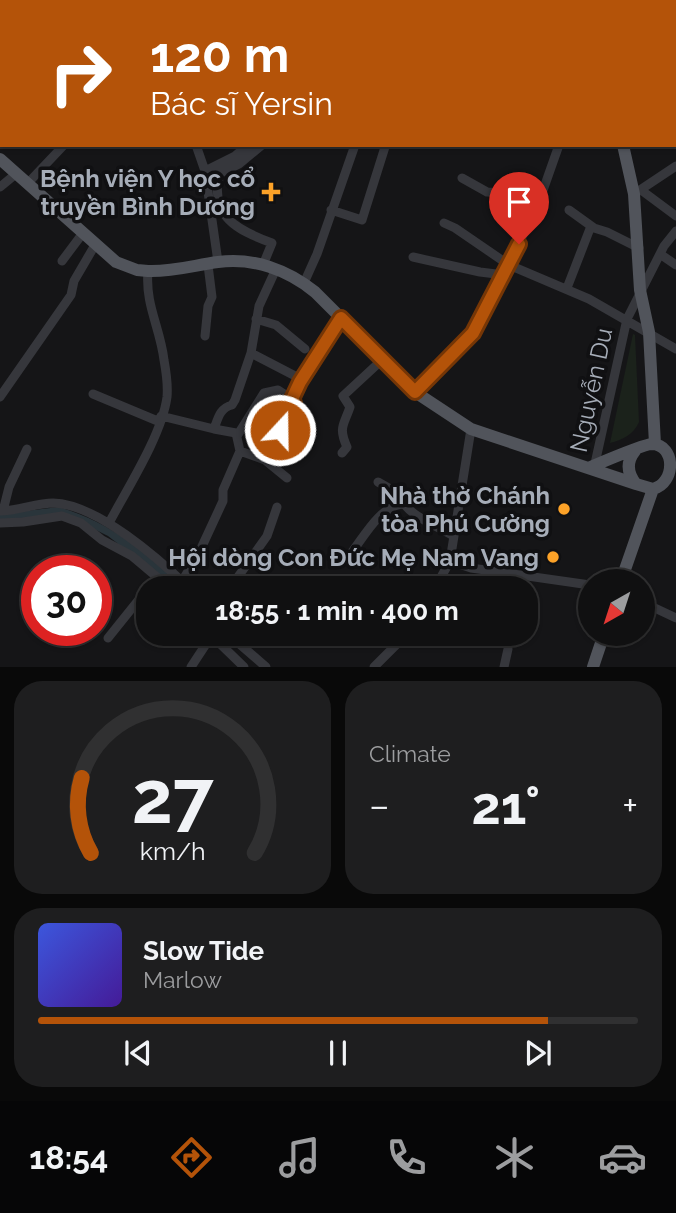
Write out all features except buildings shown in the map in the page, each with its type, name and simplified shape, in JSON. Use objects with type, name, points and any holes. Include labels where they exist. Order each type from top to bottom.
[{"type":"main road","points":[[624,147],[638,192],[640,290],[649,332],[655,444]]},
{"type":"main road","points":[[0,159],[116,262],[148,271],[238,261],[270,267],[304,283],[415,392],[471,429],[653,489],[664,485],[674,476],[674,458],[655,444],[647,444],[592,467]]},
{"type":"main road","points":[[635,451],[628,464],[636,484]]},
{"type":"main road","points":[[625,569],[653,489]]},
{"type":"main road","points":[[593,667],[600,646]]},
{"type":"street","points":[[29,183],[62,147]]},
{"type":"street","points":[[197,147],[205,171],[213,263],[212,297],[208,306],[205,336]]},
{"type":"street","points":[[205,171],[235,156],[245,147]]},
{"type":"street","points":[[214,429],[220,412],[232,405],[251,353],[256,319],[270,267],[272,243],[243,232],[228,220],[219,201],[219,174],[239,164],[260,147]]},
{"type":"street","points":[[304,283],[317,254],[354,147]]},
{"type":"street","points":[[331,210],[362,220],[385,147]]},
{"type":"street","points":[[415,392],[473,333],[539,201],[558,147]]},
{"type":"street","points":[[676,166],[638,192],[676,216]]},
{"type":"street","points":[[0,187],[17,173]]},
{"type":"street","points":[[462,178],[487,192],[521,194],[539,201]]},
{"type":"street","points":[[569,210],[591,226],[639,248]]},
{"type":"street","points":[[444,223],[509,265],[567,288],[627,319],[676,349]]},
{"type":"street","points":[[567,288],[591,226]]},
{"type":"street","name":"Nguyễn Du","points":[[592,467],[627,319],[660,254],[676,231]]},
{"type":"street","points":[[62,261],[83,233]]},
{"type":"street","points":[[0,397],[71,295],[74,281],[95,245]]},
{"type":"street","points":[[660,254],[676,265]]},
{"type":"street","points":[[413,257],[504,275]]},
{"type":"street","points":[[103,539],[141,463],[167,397],[164,359],[148,300],[148,271]]},
{"type":"street","points":[[290,440],[280,430],[302,379],[341,318]]},
{"type":"street","points":[[256,319],[272,323],[305,349]]},
{"type":"street","points":[[251,353],[302,379]]},
{"type":"street","points":[[342,453],[347,447],[342,423],[350,407],[343,396],[383,359]]},
{"type":"street","points":[[189,576],[223,501],[223,490],[240,451],[237,436],[264,393],[278,390],[293,401],[302,420],[281,450]]},
{"type":"street","points":[[93,394],[160,419],[231,432],[237,436]]},
{"type":"street","points":[[442,576],[450,561],[452,535],[456,531],[454,522],[471,429]]},
{"type":"street","points":[[27,449],[9,488],[2,511],[54,503],[77,509],[111,526],[163,563],[176,576]]},
{"type":"street","points":[[240,451],[265,460],[287,478]]},
{"type":"street","points":[[378,482],[399,494],[402,503],[452,535]]},
{"type":"street","points":[[352,552],[383,513],[402,503]]},
{"type":"street","points":[[239,576],[267,536],[277,507]]},
{"type":"street","points":[[0,523],[62,516],[81,523],[132,556],[155,576]]},
{"type":"street","points":[[450,561],[471,568],[578,583]]},
{"type":"street","points":[[112,633],[136,604]]},
{"type":"street","points":[[655,607],[675,614]]},
{"type":"street","points":[[191,667],[204,646]]},
{"type":"street","points":[[223,646],[244,667]]},
{"type":"street","points":[[242,646],[266,667]]},
{"type":"street","points":[[374,667],[395,646]]},
{"type":"street","points":[[503,667],[508,649]]},
{"type":"shaded area","points":[[633,334],[639,422],[627,436],[610,443]]},
{"type":"shaded area","points":[[59,507],[77,513],[127,540],[171,576],[160,576],[108,536],[68,516],[0,520],[0,514]]},
{"type":"place","name":"Bệnh viện Y học cổ truyền Bình Dương","points":[[271,192]]},
{"type":"place","name":"Nhà thờ Chánh tòa Phú Cường","points":[[564,509]]},
{"type":"place","name":"Hội dòng Con Đức Mẹ Nam Vang","points":[[553,557]]},
{"type":"route","points":[[280,430],[294,403],[292,399],[300,382],[341,318],[415,392],[473,333],[519,244]]}]
